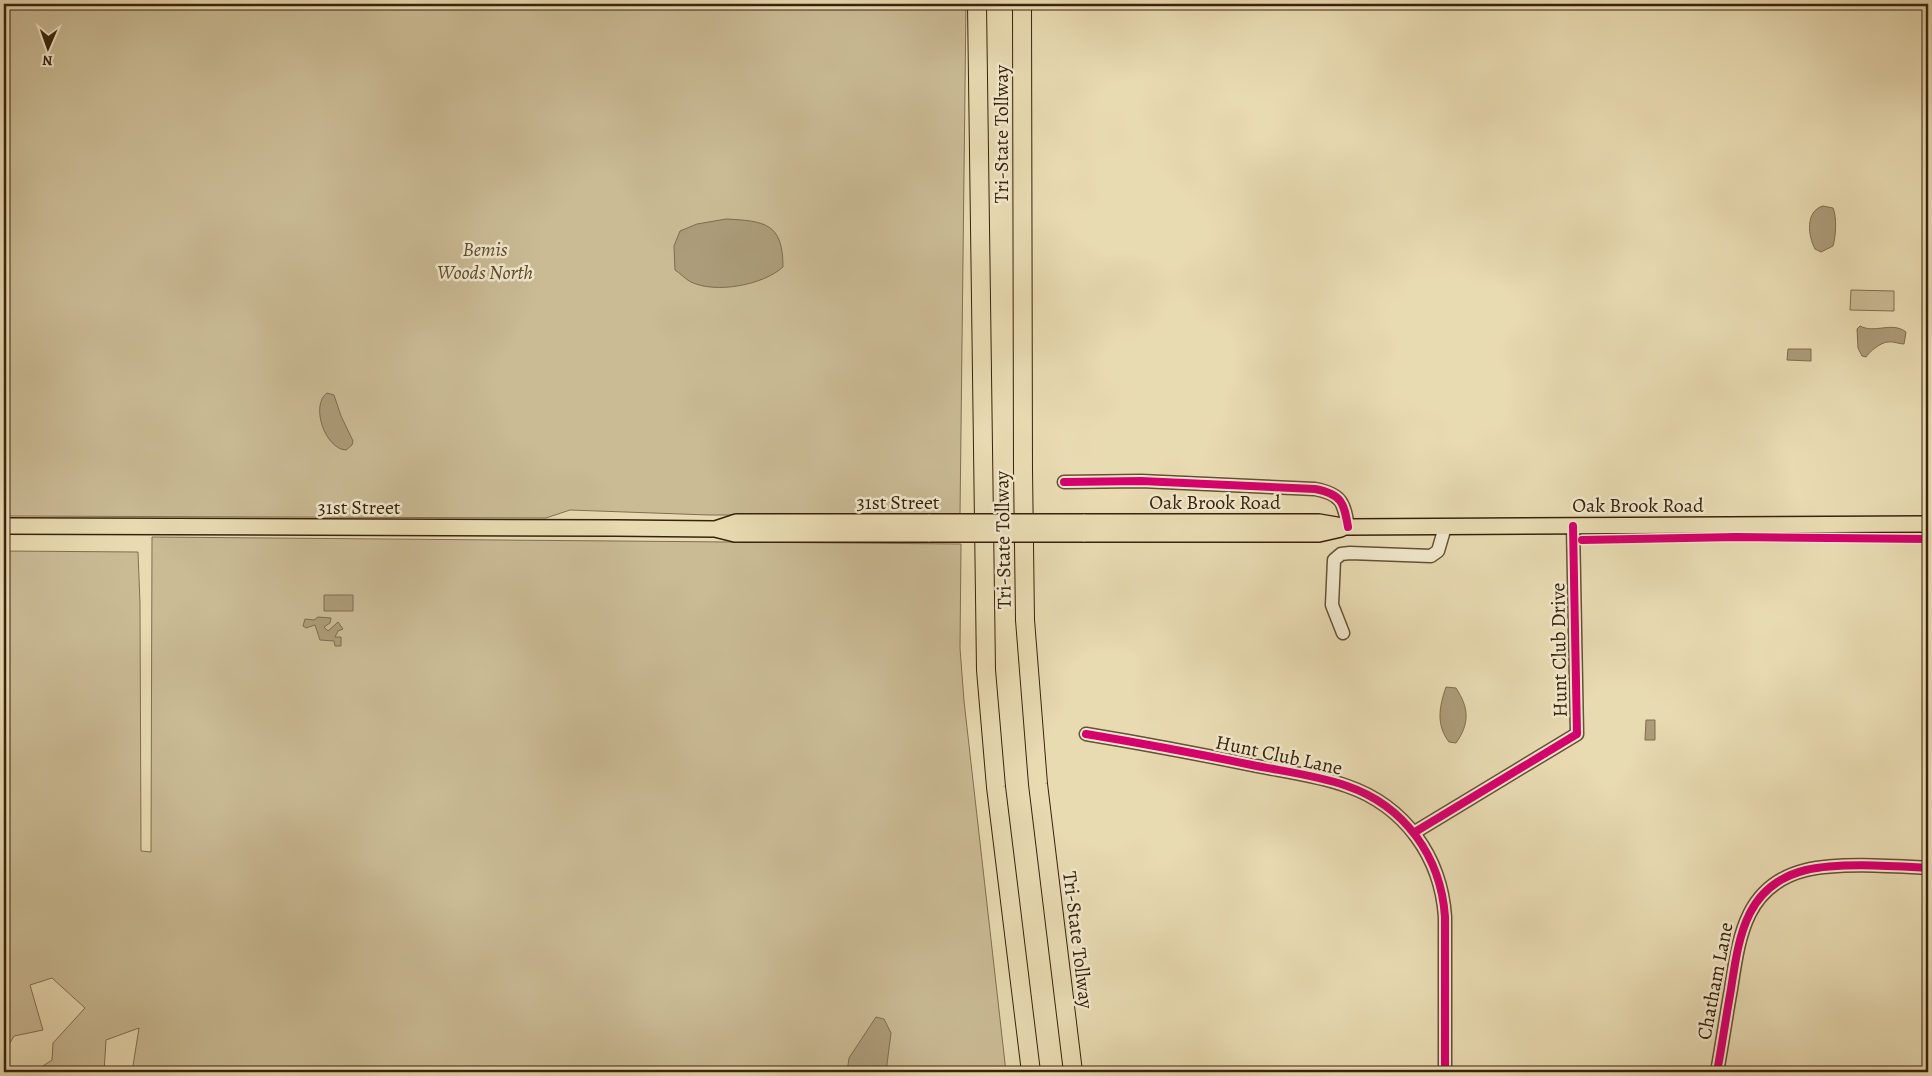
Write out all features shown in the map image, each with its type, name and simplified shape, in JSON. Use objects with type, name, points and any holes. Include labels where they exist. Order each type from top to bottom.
[{"type":"highway","name":"Tri-State Tollway","points":[[977,4],[986,670],[996,787],[1031,1072]]},
{"type":"highway","name":"Tri-State Tollway","points":[[1022,4],[1023,469],[1026,629],[1038,784],[1073,1072]]},
{"type":"main road","name":"Oak Brook Road","points":[[1083,528],[1319,534],[1348,528],[1928,524]]},
{"type":"main road","name":"31st Street","points":[[4,526],[715,529],[735,534],[930,528],[1083,528]]},
{"type":"street","points":[[1064,482],[1141,480],[1315,489],[1327,491],[1340,500],[1344,508],[1348,528]]},
{"type":"street","name":"Hunt Club Drive","points":[[1415,832],[1576,734],[1572,526]]},
{"type":"street","points":[[1343,633],[1332,605],[1334,560],[1341,554],[1350,553],[1431,556],[1438,551],[1445,527]]},
{"type":"street","name":"Hunt Club Lane","points":[[1086,734],[1212,757],[1345,785],[1383,803],[1415,832],[1435,867],[1444,903],[1445,1072]]},
{"type":"street","name":"Chatham Lane","points":[[1717,1072],[1738,940],[1750,910],[1768,888],[1791,875],[1813,868],[1928,868]]},
{"type":"green space","name":"Bemis Woods North","points":[[4,4],[966,4],[960,515],[709,515],[570,510],[546,518],[4,516]]},
{"type":"green space","points":[[1851,290],[1894,291],[1894,311],[1850,310]]},
{"type":"green space","points":[[152,537],[961,544],[960,648],[964,701],[1006,1072],[132,1072],[139,1028],[106,1040],[104,1072],[34,1072],[52,1060],[53,1043],[85,1008],[52,978],[30,985],[43,1030],[14,1036],[4,1053],[4,551],[138,552],[141,851],[151,852]]},
{"type":"shaded area","points":[[1823,206],[1833,208],[1836,227],[1833,246],[1821,252],[1815,249],[1811,238],[1810,225],[1813,213]]},
{"type":"shaded area","points":[[726,219],[751,221],[769,227],[780,241],[783,267],[764,279],[739,286],[726,287],[701,286],[689,281],[675,270],[674,246],[680,231],[697,224]]},
{"type":"shaded area","points":[[1860,326],[1872,329],[1889,327],[1901,329],[1906,332],[1904,344],[1885,342],[1866,357],[1862,356],[1858,348],[1857,329]]},
{"type":"shaded area","points":[[1788,349],[1811,349],[1811,361],[1787,360]]},
{"type":"shaded area","points":[[327,393],[334,395],[341,416],[353,441],[352,445],[346,450],[338,448],[332,442],[322,426],[320,407],[322,399]]},
{"type":"shaded area","points":[[324,595],[353,595],[353,611],[324,611]]},
{"type":"shaded area","points":[[318,617],[331,618],[330,623],[324,627],[328,631],[338,622],[343,629],[338,631],[335,637],[341,637],[341,646],[335,646],[334,641],[320,640],[315,625],[306,628],[303,626],[305,619],[314,620]]},
{"type":"shaded area","points":[[1446,687],[1456,688],[1465,709],[1466,722],[1461,736],[1456,743],[1449,742],[1440,722],[1440,709]]},
{"type":"shaded area","points":[[1646,720],[1655,720],[1655,740],[1645,740]]},
{"type":"shaded area","points":[[876,1017],[884,1019],[891,1033],[886,1072],[847,1072],[849,1058]]},
{"type":"cycle path","points":[[1064,482],[1141,481],[1315,489],[1331,494],[1340,501],[1345,512],[1348,527]]},
{"type":"cycle path","points":[[1415,832],[1577,734],[1573,526]]},
{"type":"cycle path","points":[[1582,540],[1736,537],[1928,539]]},
{"type":"cycle path","points":[[1086,734],[1335,782],[1368,795],[1386,806],[1402,820],[1428,854],[1442,895],[1445,917],[1445,1072]]},
{"type":"cycle path","points":[[1717,1072],[1742,932],[1758,901],[1770,888],[1786,877],[1806,870],[1834,866],[1867,865],[1928,868]]}]
